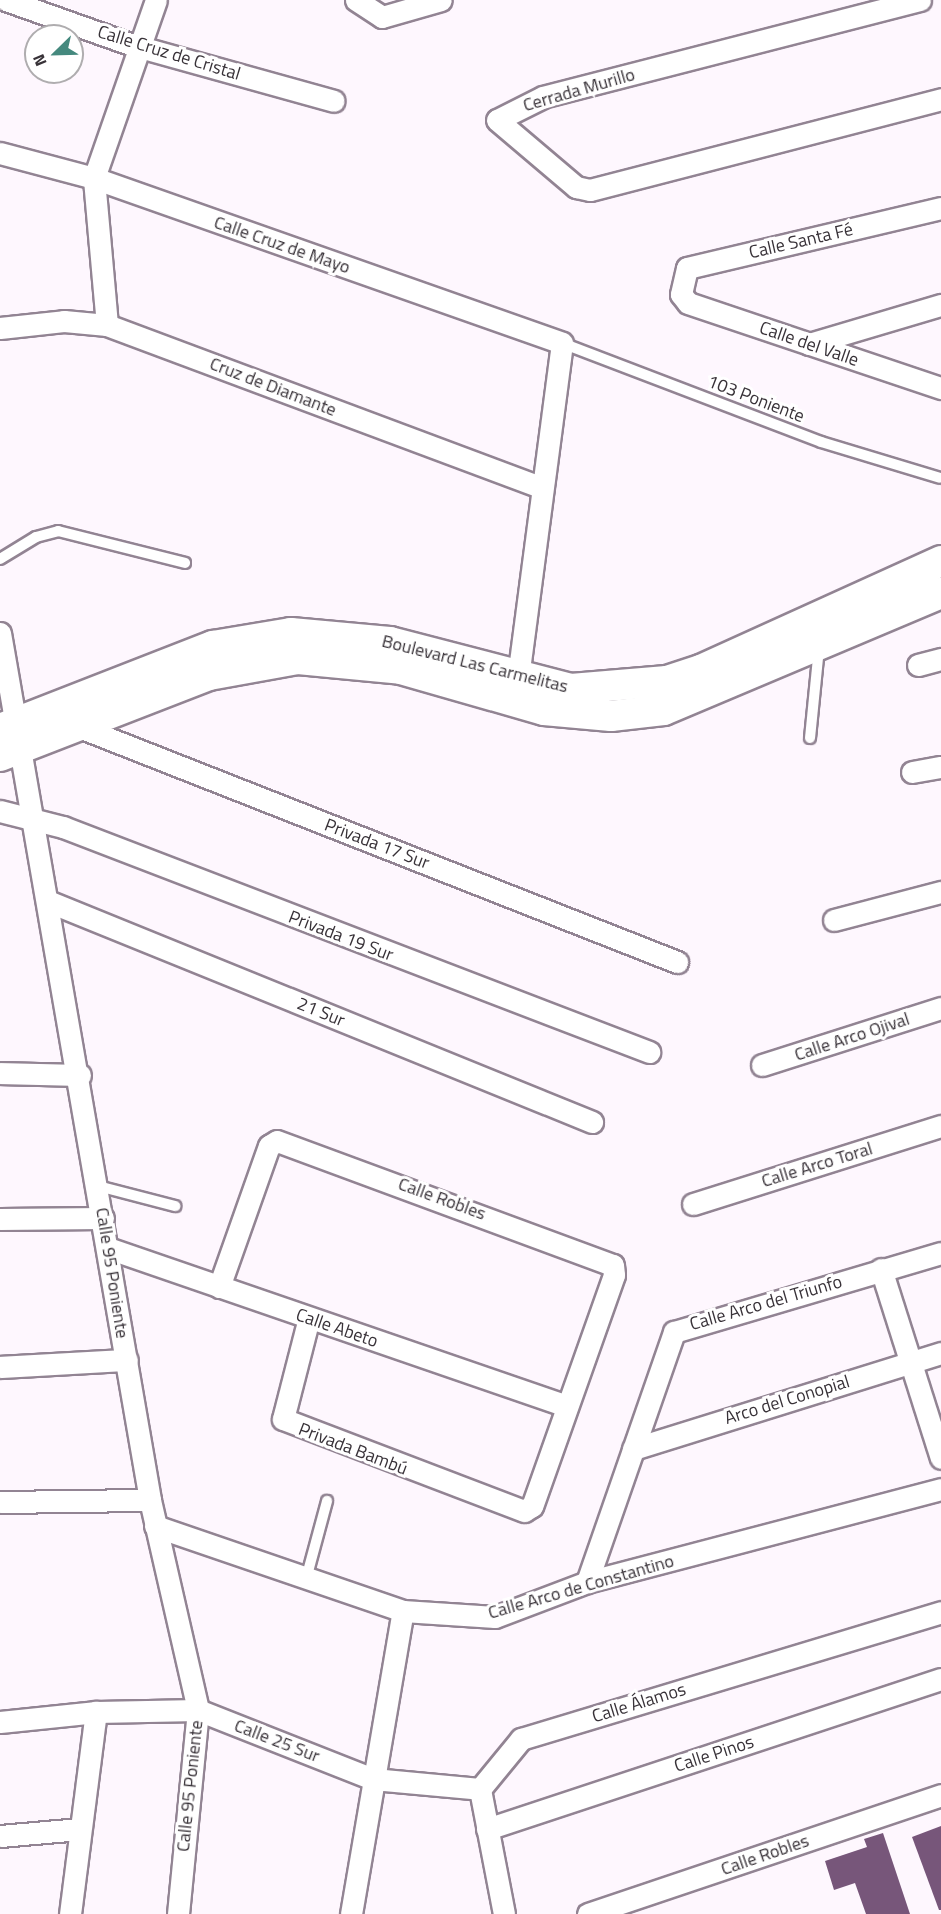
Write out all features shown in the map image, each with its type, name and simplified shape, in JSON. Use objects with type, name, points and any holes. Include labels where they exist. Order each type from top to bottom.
[{"type":"main road","name":"Boulevard Las Carmelitas","points":[[9,740],[174,660],[264,636],[336,633],[390,642],[518,679],[572,701],[701,670],[941,561]]},
{"type":"main road","name":"Boulevard Las Carmelitas","points":[[9,740],[77,726],[209,675],[298,659],[401,669],[572,701],[664,710],[819,642],[941,593]]},
{"type":"street","name":"Calle Cruz de Cristal","points":[[6,0],[136,46],[334,101]]},
{"type":"street","points":[[107,325],[94,178],[136,46],[156,0]]},
{"type":"street","points":[[356,0],[382,17],[441,0]]},
{"type":"street","name":"Cerrada Murillo","points":[[920,0],[543,97],[497,120],[576,187],[590,190],[941,99]]},
{"type":"street","name":"Calle Cruz de Mayo","points":[[0,153],[94,178],[562,343]]},
{"type":"street","name":"Calle Santa Fé","points":[[681,294],[687,268],[941,208]]},
{"type":"street","name":"Calle del Valle","points":[[681,294],[688,303],[941,388]]},
{"type":"street","points":[[809,345],[941,305]]},
{"type":"street","name":"Cruz de Diamante","points":[[0,328],[64,321],[107,325],[540,487]]},
{"type":"street","points":[[518,679],[540,487],[562,343]]},
{"type":"street","name":"Calle 95 Poniente","points":[[0,633],[9,740],[33,816],[50,902],[150,1500],[198,1710],[178,1914]]},
{"type":"street","points":[[918,664],[941,659]]},
{"type":"street","name":"Privada 17 Sur","points":[[77,726],[677,962]]},
{"type":"street","points":[[912,772],[941,767]]},
{"type":"street","name":"Privada 19 Sur","points":[[0,811],[33,816],[649,1052]]},
{"type":"street","points":[[834,920],[941,892]]},
{"type":"street","name":"21 Sur","points":[[50,902],[592,1122]]},
{"type":"street","name":"Calle Arco Ojival","points":[[762,1065],[941,1008]]},
{"type":"street","points":[[0,1073],[80,1074]]},
{"type":"street","name":"Calle Arco Toral","points":[[693,1204],[941,1126]]},
{"type":"street","name":"Calle Robles","points":[[219,1287],[269,1146],[287,1142],[609,1260],[614,1275],[566,1406]]},
{"type":"street","points":[[0,1219],[103,1218]]},
{"type":"street","name":"Calle Abeto","points":[[108,1248],[566,1406]]},
{"type":"street","name":"Calle Arco del Triunfo","points":[[587,1582],[674,1332],[941,1253]]},
{"type":"street","points":[[881,1269],[941,1458]]},
{"type":"street","name":"Privada Bambú","points":[[309,1318],[283,1419],[524,1511],[532,1506],[566,1406]]},
{"type":"street","name":"Arco del Conopial","points":[[633,1449],[941,1353]]},
{"type":"street","points":[[0,1367],[127,1360]]},
{"type":"street","name":"Calle Arco de Constantino","points":[[155,1526],[403,1611],[495,1617],[587,1582],[941,1489]]},
{"type":"street","points":[[0,1502],[150,1500]]},
{"type":"street","points":[[351,1914],[403,1611]]},
{"type":"street","name":"Calle Álamos","points":[[480,1789],[521,1739],[941,1612]]},
{"type":"street","name":"Calle Pinos","points":[[487,1828],[941,1679]]},
{"type":"street","name":"Calle 25 Sur","points":[[0,1722],[96,1712],[198,1710],[374,1779],[480,1789]]},
{"type":"street","points":[[70,1914],[96,1712]]},
{"type":"street","points":[[480,1789],[504,1914]]},
{"type":"street","name":"Calle Robles","points":[[588,1914],[941,1795]]},
{"type":"street","points":[[0,1836],[80,1829]]},
{"type":"lane","name":"103 Poniente","points":[[562,343],[821,442],[940,478]]},
{"type":"lane","points":[[0,559],[36,537],[58,531],[185,563]]},
{"type":"lane","points":[[810,738],[819,642]]},
{"type":"lane","points":[[98,1186],[175,1206]]},
{"type":"lane","points":[[306,1579],[327,1501]]},
{"type":"building","points":[[941,1826],[941,1910],[939,1910],[912,1837]]},
{"type":"building","points":[[883,1833],[910,1914],[866,1914],[855,1883],[834,1890],[825,1861],[867,1847],[864,1839]]}]
